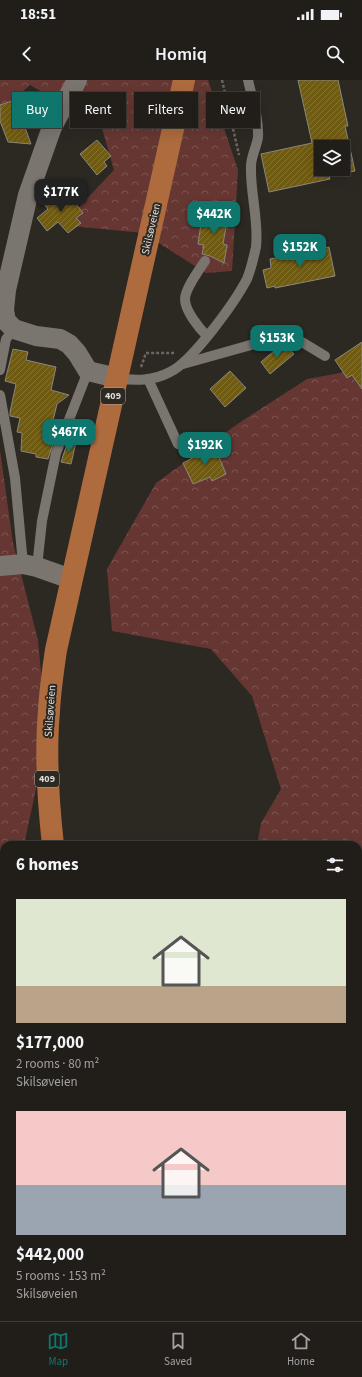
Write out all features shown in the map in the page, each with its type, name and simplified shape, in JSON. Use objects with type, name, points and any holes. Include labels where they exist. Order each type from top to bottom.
[{"type":"main road","name":"Skilsøveien","points":[[53,841],[47,771],[48,712],[56,650],[71,579],[125,379],[184,80]]},
{"type":"street","points":[[77,80],[52,127],[28,195],[6,290],[4,310],[6,321],[14,329],[36,336],[60,340],[69,344],[88,370],[125,379]]},
{"type":"street","points":[[0,566],[30,566],[71,579]]},
{"type":"lane","points":[[125,379],[148,379],[172,372],[181,365],[220,320],[247,279],[256,248],[256,215],[250,165],[258,139],[258,128],[248,80]]},
{"type":"lane","points":[[205,261],[189,287],[185,298],[186,307],[207,336]]},
{"type":"lane","points":[[0,370],[6,339],[14,329]]},
{"type":"lane","points":[[181,365],[272,339],[297,339],[325,356]]},
{"type":"lane","points":[[30,566],[42,521],[56,453],[88,370]]},
{"type":"lane","points":[[148,379],[178,444]]},
{"type":"lane","points":[[0,395],[30,566]]},
{"type":"path","points":[[222,80],[239,158]]},
{"type":"path","points":[[125,379],[141,367],[146,352],[176,353]]},
{"type":"green space","points":[[0,80],[208,80],[212,92],[206,92],[206,128],[224,128],[238,170],[232,271],[206,273],[143,233],[62,225],[114,170],[102,128],[126,128],[126,92],[70,92],[70,108],[62,103],[62,92],[42,92],[30,85],[22,92],[12,92],[12,101],[0,111]]},
{"type":"green space","points":[[362,369],[362,841],[258,841],[261,823],[281,789],[252,696],[211,649],[112,631],[107,569],[156,483],[239,423],[307,379]]},
{"type":"green space","points":[[0,450],[13,543],[38,640],[47,737],[25,841],[0,841]]},
{"type":"building","points":[[298,80],[338,80],[348,126],[345,126],[348,140],[314,140],[314,176],[329,176],[330,179],[269,192],[261,154],[312,143]]},
{"type":"building","points":[[12,101],[12,128],[25,128],[31,144],[8,142],[0,121],[0,105]]},
{"type":"building","points":[[97,140],[111,156],[104,162],[107,166],[97,175],[80,154]]},
{"type":"building","points":[[350,148],[355,171],[350,172]]},
{"type":"building","points":[[58,191],[64,199],[69,195],[83,213],[76,218],[81,223],[68,233],[58,222],[47,231],[37,218],[48,209],[43,203]]},
{"type":"building","points":[[203,211],[228,215],[223,244],[227,245],[224,263],[202,254],[204,245],[198,244]]},
{"type":"building","points":[[329,247],[335,276],[275,288],[275,286],[267,288],[263,270],[271,268],[270,259]]},
{"type":"building","points":[[362,342],[362,389],[352,375],[347,378],[335,360]]},
{"type":"building","points":[[280,346],[287,346],[294,354],[270,374],[261,362]]},
{"type":"building","points":[[13,349],[28,352],[26,360],[56,367],[51,390],[69,395],[57,404],[49,437],[55,438],[48,459],[36,457],[36,454],[21,451],[22,433],[17,432],[20,418],[10,416],[16,384],[5,381]]},
{"type":"building","points":[[230,371],[246,388],[225,407],[210,389]]},
{"type":"building","points":[[68,441],[76,442],[71,464],[61,462]]},
{"type":"building","points":[[214,445],[226,474],[212,481],[210,477],[193,484],[183,463],[200,454],[199,452]]}]
